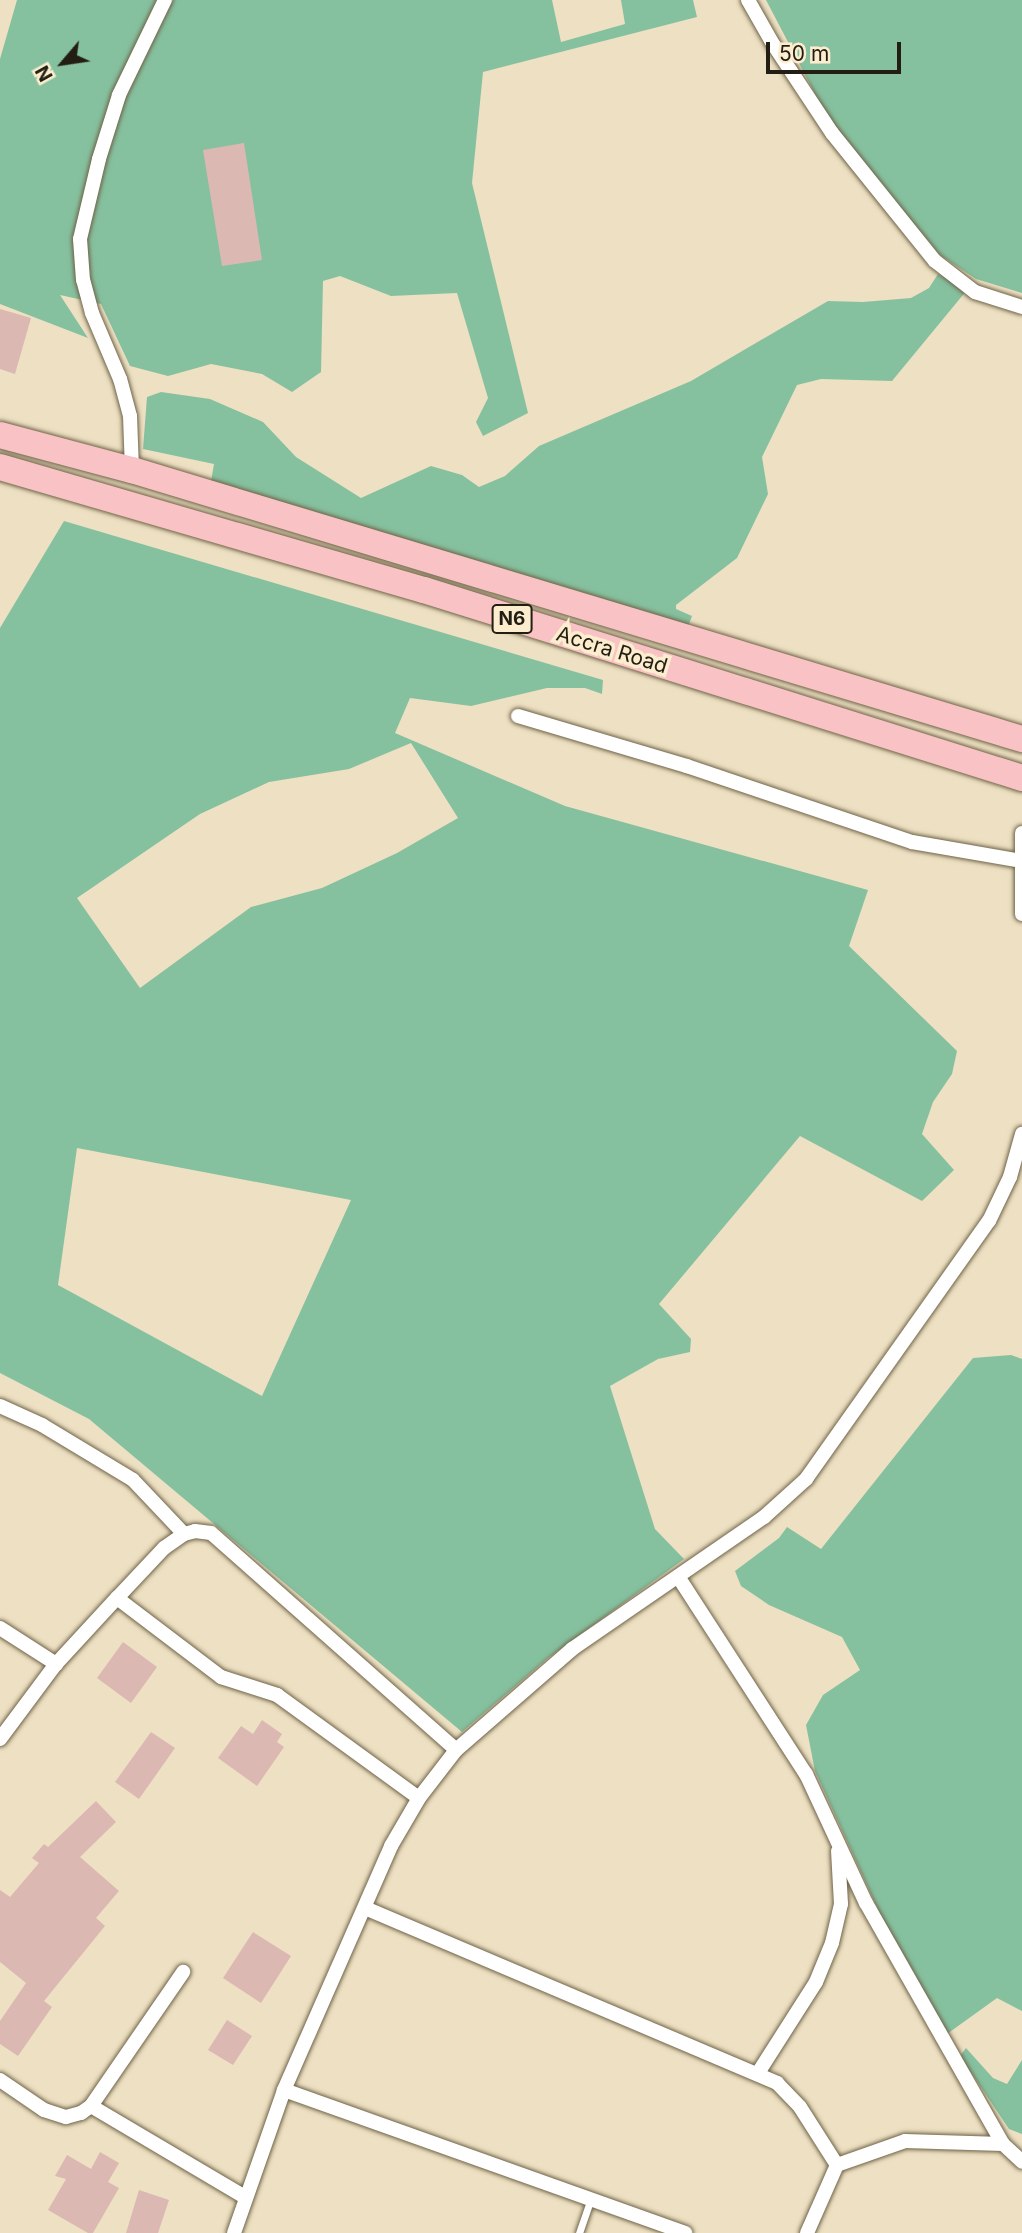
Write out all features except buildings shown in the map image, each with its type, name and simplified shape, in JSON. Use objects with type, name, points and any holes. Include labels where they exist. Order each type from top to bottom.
[{"type":"highway","name":"Accra Road","points":[[0,435],[132,470],[1022,739]]},
{"type":"highway","name":"Accra Road","points":[[0,467],[424,590],[1022,778]]},
{"type":"street","points":[[132,470],[130,416],[120,379],[92,313],[83,280],[80,239],[99,159],[120,96],[165,0]]},
{"type":"street","points":[[748,0],[773,44],[832,132],[935,261],[975,292],[1022,307]]},
{"type":"street","points":[[518,716],[687,766],[912,842],[1021,860]]},
{"type":"street","points":[[1022,833],[1022,914]]},
{"type":"street","points":[[234,2233],[284,2090],[391,1846],[419,1798],[456,1750],[572,1649],[679,1578],[764,1517],[806,1479],[989,1221],[1010,1177],[1022,1134]]},
{"type":"street","points":[[0,1406],[42,1425],[133,1480],[184,1534]]},
{"type":"street","points":[[0,1739],[57,1664],[164,1548],[184,1534],[211,1534],[456,1750]]},
{"type":"street","points":[[679,1578],[806,1774],[866,1903],[1003,2144],[1022,2162]]},
{"type":"street","points":[[117,1598],[221,1677],[277,1695],[419,1798]]},
{"type":"street","points":[[0,1628],[57,1664]]},
{"type":"street","points":[[758,2073],[816,1982],[832,1943],[841,1904],[838,1844]]},
{"type":"street","points":[[365,1908],[777,2083],[800,2107],[837,2165]]},
{"type":"street","points":[[0,2080],[44,2110],[66,2117],[91,2106],[183,1972]]},
{"type":"street","points":[[284,2090],[685,2233]]},
{"type":"street","points":[[91,2106],[245,2197]]},
{"type":"street","points":[[807,2233],[837,2165],[905,2141],[1003,2144]]},
{"type":"lane","points":[[579,2233],[590,2201]]},
{"type":"green space","points":[[17,0],[552,0],[561,42],[625,24],[621,0],[693,0],[697,17],[483,72],[472,183],[528,413],[483,436],[476,422],[488,398],[457,293],[391,296],[340,276],[323,281],[321,372],[292,392],[262,374],[211,364],[168,376],[130,366],[101,304],[60,295],[88,338],[0,304],[0,59]]},
{"type":"green space","points":[[766,0],[1022,0],[1022,293],[976,279],[940,255],[834,130]]},
{"type":"green space","points":[[938,274],[967,290],[892,381],[821,379],[797,385],[762,457],[768,494],[737,558],[676,605],[676,609],[692,616],[686,632],[210,487],[214,464],[143,449],[147,397],[161,392],[210,399],[263,422],[296,457],[361,498],[431,466],[462,475],[479,487],[505,476],[539,446],[691,381],[828,301],[863,302],[911,298],[929,288]]},
{"type":"green space","points":[[64,521],[603,680],[602,694],[585,688],[547,688],[471,706],[410,698],[395,733],[565,806],[868,890],[849,946],[957,1051],[952,1074],[933,1102],[922,1134],[954,1170],[922,1201],[800,1136],[659,1304],[691,1339],[690,1352],[658,1359],[610,1386],[655,1529],[684,1559],[548,1658],[462,1732],[89,1419],[0,1373],[0,628]],"holes":[[[411,743],[458,818],[397,853],[322,888],[251,907],[140,988],[77,898],[200,814],[269,782],[349,769]],[[77,1148],[351,1200],[262,1396],[58,1285]]]},
{"type":"green space","points":[[1011,1355],[1022,1359],[1022,2011],[997,1998],[947,2034],[882,1918],[815,1771],[806,1725],[823,1695],[860,1670],[842,1637],[769,1605],[741,1586],[735,1571],[779,1538],[787,1527],[821,1549],[973,1358]]},
{"type":"green space","points":[[966,2048],[993,2078],[1007,2084],[1022,2060],[1022,2134],[1009,2129],[960,2056]]}]
